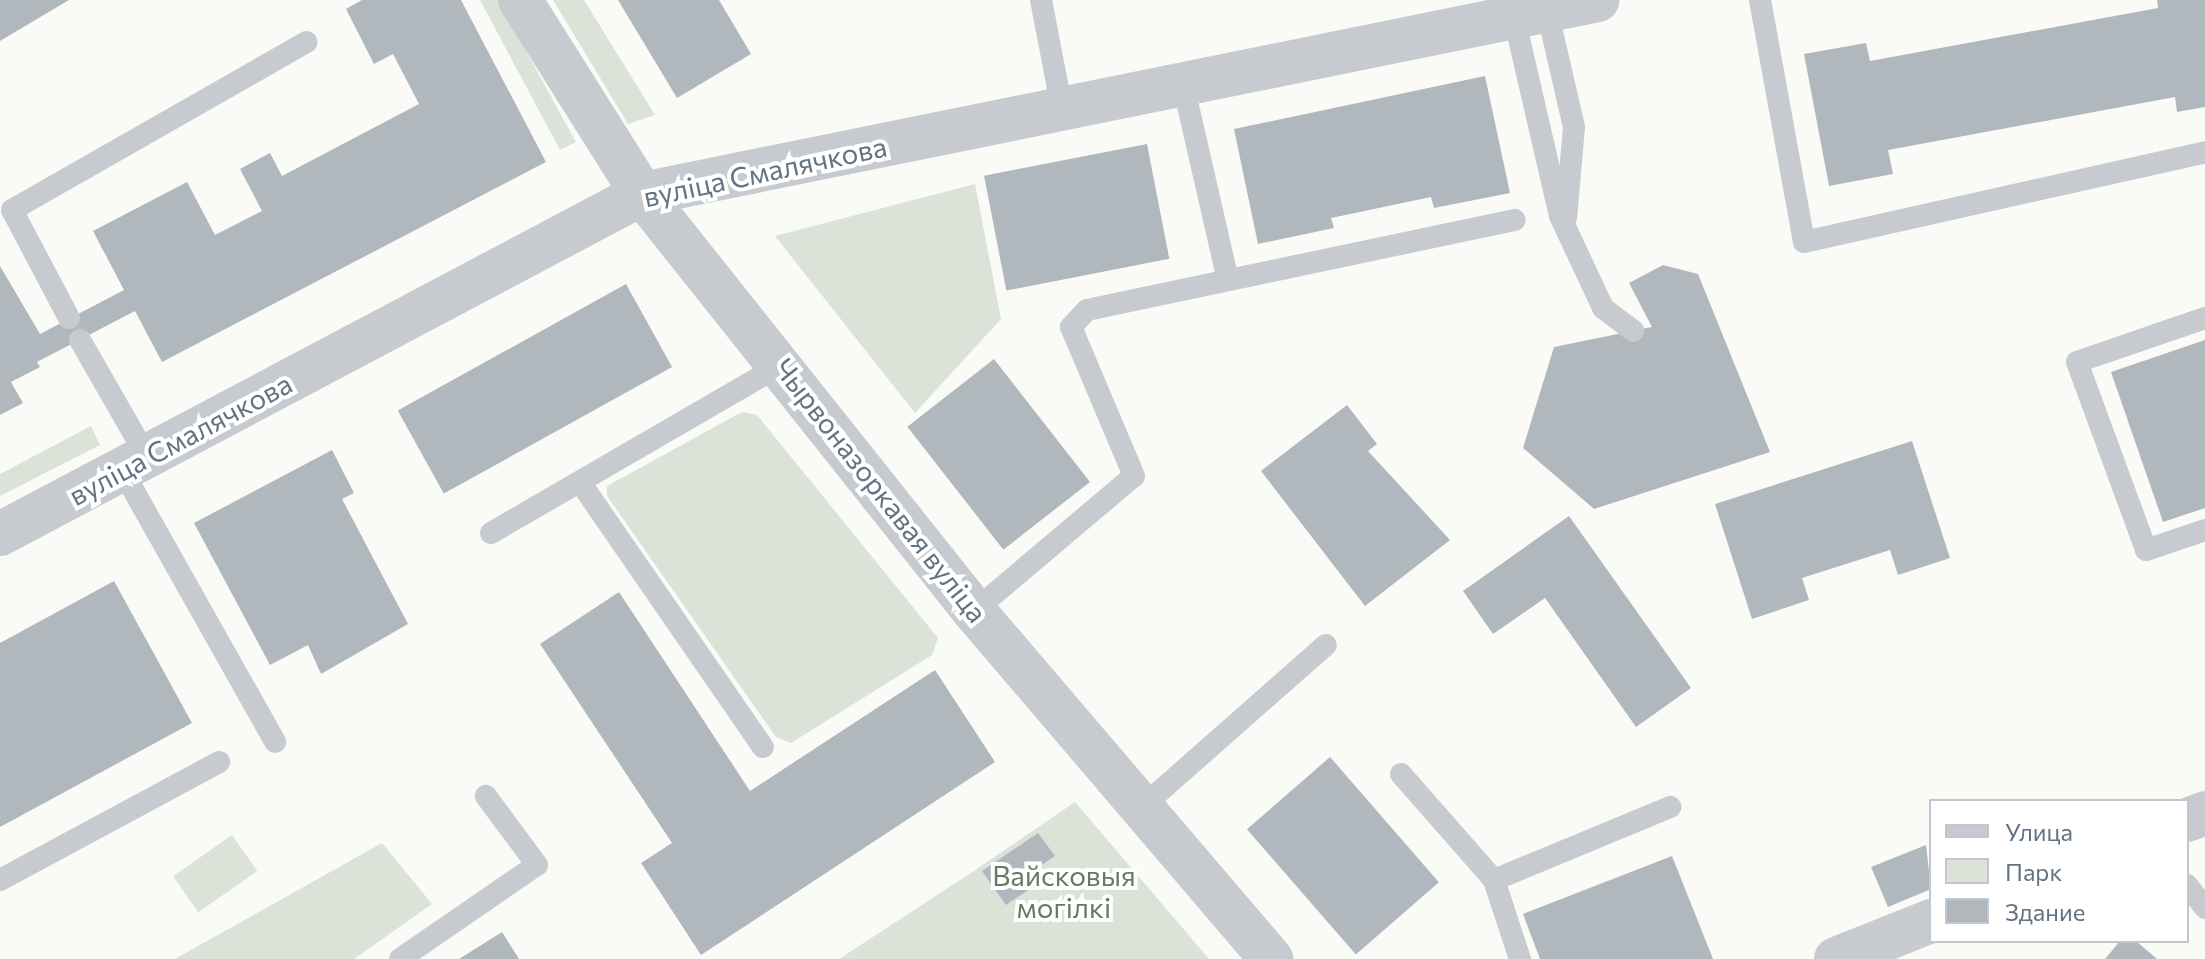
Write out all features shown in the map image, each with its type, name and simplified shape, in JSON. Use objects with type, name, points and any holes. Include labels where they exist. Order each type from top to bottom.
[{"type":"street","name":"Чырвоназоркавая вуліца","points":[[520,0],[642,194],[783,364],[974,611],[1271,959]]},
{"type":"street","name":"вуліца Смалячкова","points":[[0,534],[642,194],[1598,0]]},
{"type":"street","points":[[1836,959],[1929,922]]},
{"type":"lane","points":[[1041,0],[1062,109]]},
{"type":"lane","points":[[1760,0],[1804,242],[2205,152]]},
{"type":"lane","points":[[1530,14],[1565,229],[1603,308],[1633,331]]},
{"type":"lane","points":[[1530,14],[1574,127],[1565,229]]},
{"type":"lane","points":[[69,318],[12,210],[307,42]]},
{"type":"lane","points":[[1183,84],[1228,280]]},
{"type":"lane","points":[[974,611],[1134,476],[1071,327],[1087,310],[1515,220]]},
{"type":"lane","points":[[2205,318],[2077,362],[2146,550],[2205,530]]},
{"type":"lane","points":[[80,340],[134,463],[275,742]]},
{"type":"lane","points":[[491,533],[783,364]]},
{"type":"lane","points":[[580,482],[763,747]]},
{"type":"lane","points":[[1142,807],[1326,645]]},
{"type":"lane","points":[[0,880],[219,762]]},
{"type":"lane","points":[[1401,774],[1494,880],[1520,959]]},
{"type":"lane","points":[[400,959],[537,865],[486,796]]},
{"type":"lane","points":[[1494,880],[1670,807]]},
{"type":"lane","points":[[2189,888],[2205,908]]},
{"type":"green space","points":[[480,0],[498,0],[576,142],[560,150]]},
{"type":"green space","points":[[553,0],[584,0],[655,115],[628,124]]},
{"type":"green space","points":[[975,184],[1001,319],[915,413],[775,236]]},
{"type":"green space","points":[[742,412],[757,415],[938,638],[932,655],[791,743],[776,737],[607,496],[607,486]]},
{"type":"green space","points":[[91,426],[100,445],[0,496],[0,474]]},
{"type":"green space","name":"Вайсковыя могілкі","points":[[1075,802],[1209,959],[839,959],[974,871]]},
{"type":"green space","points":[[232,835],[257,871],[198,912],[173,876]]},
{"type":"green space","points":[[382,843],[432,904],[354,959],[175,959]]},
{"type":"building","points":[[0,0],[69,0],[0,41]]},
{"type":"building","points":[[362,0],[461,0],[546,162],[162,362],[135,311],[37,362],[40,367],[11,382],[23,403],[0,415],[0,266],[40,334],[124,290],[93,231],[187,182],[215,235],[262,211],[240,169],[270,153],[282,176],[419,104],[393,54],[374,64],[346,9]]},
{"type":"building","points":[[618,0],[719,0],[751,54],[677,98]]},
{"type":"building","points":[[2157,0],[2205,0],[2205,107],[2177,112],[2175,97],[1888,150],[1893,174],[1829,186],[1804,54],[1866,43],[1870,61],[2158,8]]},
{"type":"building","points":[[1485,76],[1510,193],[1434,208],[1431,197],[1331,218],[1334,228],[1258,244],[1234,129]]},
{"type":"building","points":[[1147,144],[1169,259],[1006,291],[984,176]]},
{"type":"building","points":[[1663,265],[1698,274],[1770,452],[1594,509],[1523,448],[1554,347],[1652,327],[1629,283]]},
{"type":"building","points":[[626,284],[672,367],[444,494],[398,411]]},
{"type":"building","points":[[2205,340],[2205,508],[2163,522],[2111,372]]},
{"type":"building","points":[[994,359],[1090,482],[1003,550],[907,427]]},
{"type":"building","points":[[1347,405],[1377,444],[1368,451],[1450,540],[1365,606],[1261,471]]},
{"type":"building","points":[[1912,441],[1950,558],[1898,575],[1890,550],[1802,578],[1809,600],[1752,619],[1715,504]]},
{"type":"building","points":[[332,450],[354,493],[342,499],[408,624],[321,674],[308,645],[270,665],[194,523]]},
{"type":"building","points":[[1569,516],[1691,688],[1636,727],[1545,598],[1493,634],[1463,591]]},
{"type":"building","points":[[114,581],[192,723],[0,827],[0,643]]},
{"type":"building","points":[[619,592],[750,791],[935,670],[995,762],[701,955],[641,863],[672,843],[540,644]]},
{"type":"building","points":[[1330,757],[1439,882],[1356,954],[1247,829]]},
{"type":"building","points":[[1038,833],[1055,856],[1027,875],[1034,886],[1006,905],[982,871]]},
{"type":"building","points":[[1926,845],[1929,890],[1888,907],[1871,867]]},
{"type":"building","points":[[1672,856],[1713,959],[1540,959],[1523,914]]},
{"type":"building","points":[[502,932],[519,959],[459,959]]},
{"type":"building","points":[[2118,943],[2138,943],[2157,959],[2105,959]]}]
